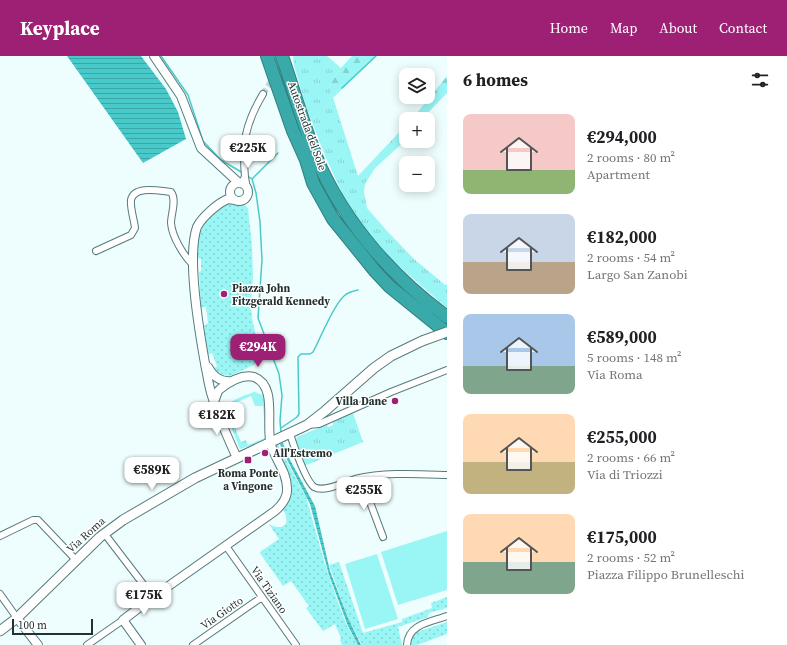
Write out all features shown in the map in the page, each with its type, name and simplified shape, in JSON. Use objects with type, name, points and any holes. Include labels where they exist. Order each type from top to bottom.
[{"type":"highway","name":"Autostrada del Sole","points":[[267,56],[293,131],[306,160],[313,183],[333,219],[389,286],[447,332]]},
{"type":"highway","name":"Autostrada del Sole","points":[[282,56],[312,146],[322,169],[348,216],[369,245],[391,270],[427,302],[447,317]]},
{"type":"main road","name":"Via Roma","points":[[0,631],[17,618],[104,533],[123,520],[195,478],[308,425],[374,368],[391,356],[422,341],[447,332]]},
{"type":"street","points":[[154,56],[181,96],[201,148],[220,166],[243,183]]},
{"type":"street","points":[[219,204],[228,199],[241,201],[246,198],[248,194],[243,183],[244,141],[248,123],[263,94]]},
{"type":"street","points":[[220,166],[229,180],[231,196],[235,200]]},
{"type":"street","points":[[237,458],[214,401],[204,360],[197,313],[193,265],[194,243],[198,226],[219,204],[234,185],[243,183]]},
{"type":"street","points":[[96,251],[131,235],[135,228],[131,201],[132,196],[146,190],[171,192],[173,198],[171,225],[179,247],[184,256],[193,265]]},
{"type":"street","points":[[204,360],[210,372],[218,379],[228,381],[235,380]]},
{"type":"street","points":[[308,425],[319,424],[391,392],[447,370]]},
{"type":"street","points":[[87,645],[123,620],[153,596],[271,514],[283,502],[288,488],[269,429],[269,394],[264,384],[260,380],[250,376],[242,377],[220,389],[214,401]]},
{"type":"street","points":[[290,434],[310,483],[315,488],[326,489],[361,478],[395,474],[447,475]]},
{"type":"street","points":[[361,478],[383,537]]},
{"type":"street","points":[[0,536],[33,520],[38,520],[76,560]]},
{"type":"street","points":[[104,533],[153,596]]},
{"type":"street","name":"Via Tiziano","points":[[226,546],[296,645]]},
{"type":"street","points":[[0,594],[38,645]]},
{"type":"street","name":"Via Giotto","points":[[193,645],[262,597]]},
{"type":"street","points":[[407,645],[408,638],[414,628],[447,616]]},
{"type":"street","points":[[123,620],[141,645]]},
{"type":"green space","points":[[293,56],[327,56],[341,68],[329,85],[358,176],[399,132],[399,146],[375,168],[365,184],[364,192],[367,208],[414,259],[445,285],[447,284],[447,308],[393,261],[363,227],[343,195],[326,158],[306,107],[294,65]]},
{"type":"green space","points":[[352,56],[376,56],[333,98],[329,85]]},
{"type":"green space","points":[[447,76],[447,93],[429,112],[418,112],[424,104],[435,104],[435,91]]},
{"type":"green space","name":"Piazza John Fitzgerald Kennedy","points":[[231,201],[237,204],[243,204],[248,208],[252,246],[252,319],[260,352],[254,365],[230,376],[220,374],[214,368],[217,366],[212,353],[208,354],[204,326],[208,323],[206,307],[201,307],[199,272],[201,271],[201,259],[198,258],[198,248],[201,231],[208,217],[214,211]]},
{"type":"green space","points":[[254,392],[263,395],[265,419],[263,406],[255,406],[251,396],[233,404],[234,411],[229,413],[241,442],[246,440],[248,445],[265,438],[265,434],[267,440],[240,449],[228,419],[226,418],[225,412],[229,404],[234,400]]},
{"type":"green space","points":[[353,413],[363,442],[304,466],[295,442],[297,437],[326,425],[329,427],[333,425],[333,421]]},
{"type":"green space","points":[[278,445],[306,497],[337,600],[347,626],[358,645],[342,645],[340,640],[341,638],[335,624],[323,631],[306,608],[309,606],[291,581],[283,586],[260,553],[279,539],[269,524],[276,527],[282,527],[286,524],[287,518],[283,510],[291,494],[290,478],[275,447]]},
{"type":"green space","points":[[447,531],[447,590],[398,605],[381,552]]},
{"type":"green space","points":[[377,554],[398,619],[365,629],[345,564]]},
{"type":"green space","points":[[339,562],[363,633],[402,622],[402,619],[432,608],[431,603],[447,597],[447,608],[429,613],[428,617],[398,627],[402,645],[362,645],[348,618],[329,565]]},
{"type":"green space","points":[[447,622],[447,634],[417,645],[411,645],[411,638],[414,633]]},
{"type":"shaded area","points":[[67,56],[141,56],[166,89],[178,112],[186,139],[143,163]]},
{"type":"shaded area","points":[[283,443],[289,458],[315,506],[330,571],[348,618],[361,645],[358,645],[348,626],[329,575],[310,504],[282,450],[280,444]]},
{"type":"waterway","points":[[161,56],[188,95],[203,141],[221,160],[243,173]]},
{"type":"waterway","points":[[342,88],[376,56]]},
{"type":"waterway","points":[[252,179],[278,153]]},
{"type":"waterway","points":[[246,175],[252,179],[256,193],[260,222],[262,260],[258,318],[279,374],[282,395],[280,421],[281,433]]},
{"type":"waterway","points":[[281,428],[299,414],[298,357],[301,354],[310,354],[313,352],[340,300],[352,291],[358,290]]},
{"type":"tunnel","points":[[263,94],[288,56]]},
{"type":"place","name":"Piazza John Fitzgerald Kennedy","points":[[224,294]]},
{"type":"place","name":"Villa Dane","points":[[395,401]]},
{"type":"place","name":"All'Estremo","points":[[265,453]]},
{"type":"place","name":"Roma Ponte a Vingone","points":[[248,460]]}]
